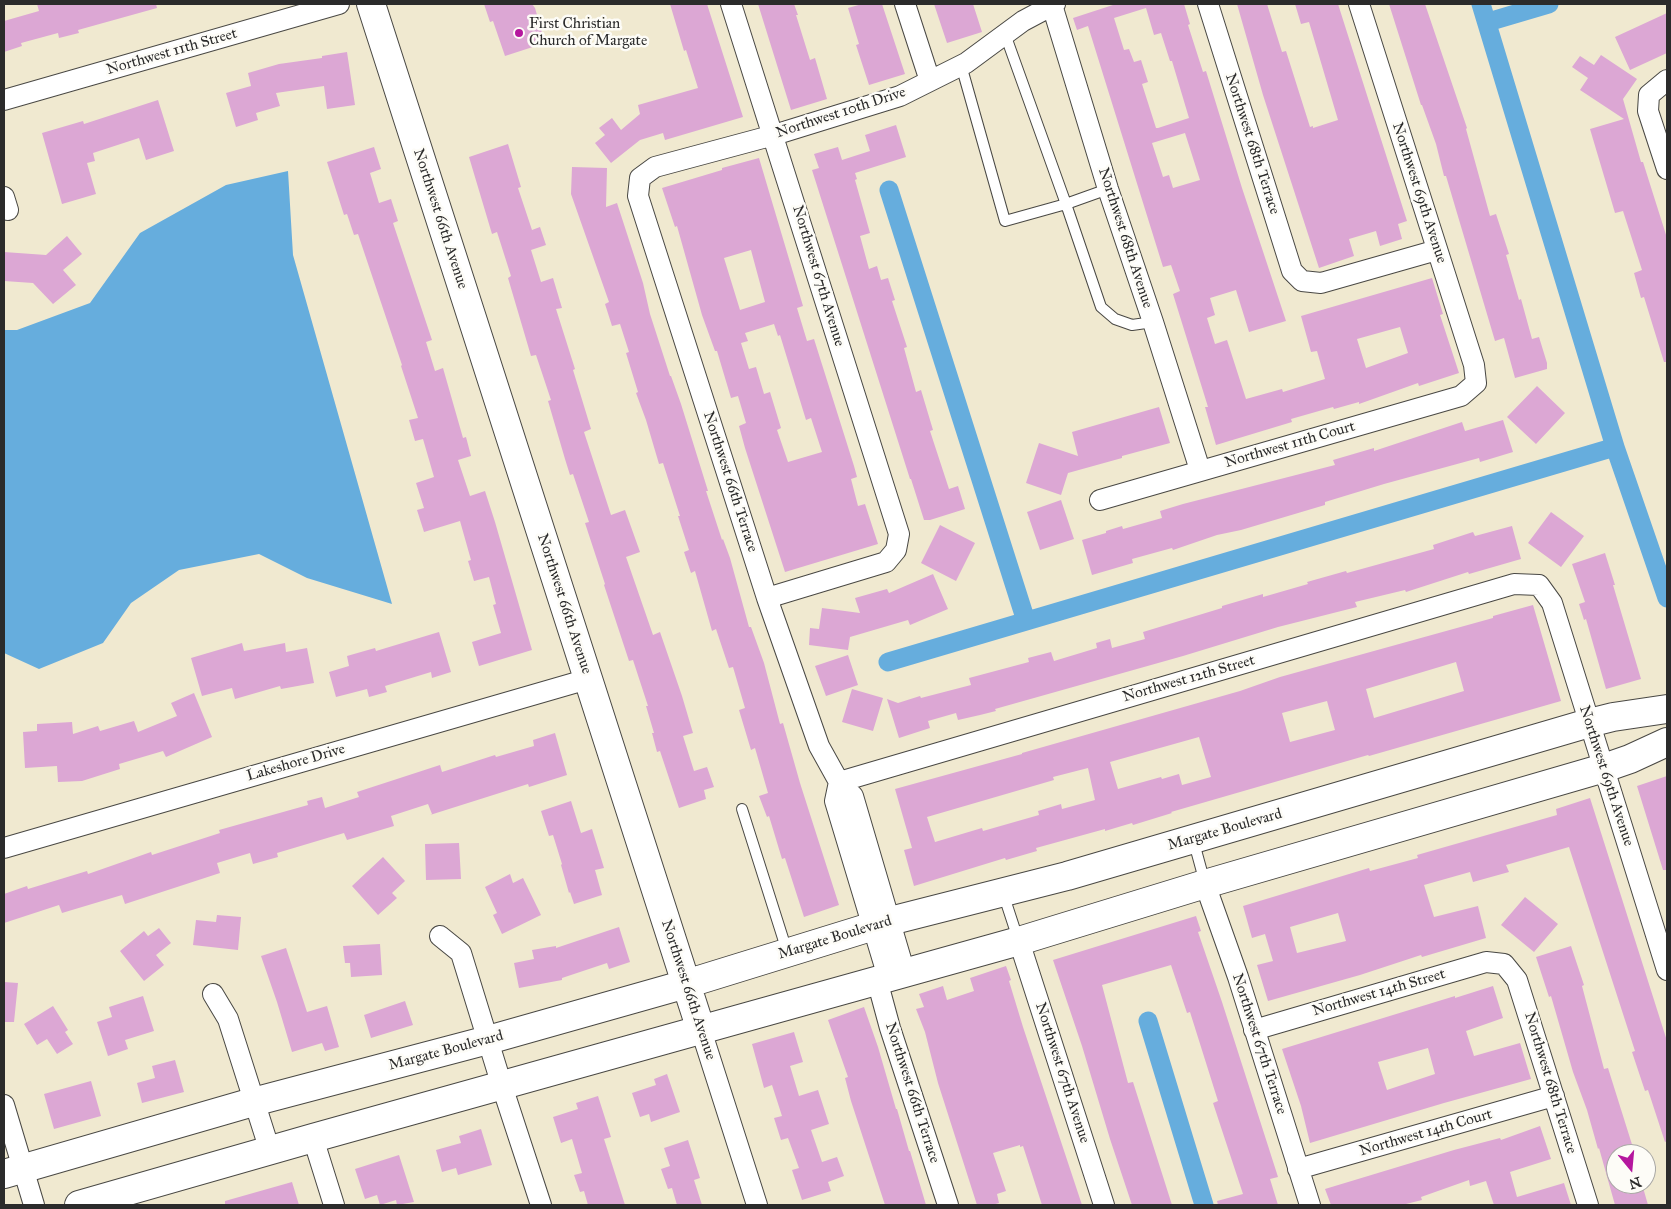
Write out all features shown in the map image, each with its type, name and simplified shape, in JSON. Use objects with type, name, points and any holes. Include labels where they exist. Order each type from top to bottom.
[{"type":"street","name":"Northwest 11th Street","points":[[4,100],[339,4]]},
{"type":"street","name":"Northwest 66th Avenue","points":[[371,4],[757,1205]]},
{"type":"street","name":"Northwest 67th Avenue","points":[[732,4],[899,534],[896,550],[886,562],[767,598]]},
{"type":"street","points":[[905,4],[930,81]]},
{"type":"street","name":"Northwest 10th Drive","points":[[640,178],[655,167],[774,135],[900,96],[961,66],[1023,21],[1054,4]]},
{"type":"street","name":"Northwest 68th Avenue","points":[[1054,4],[1108,189],[1200,470]]},
{"type":"street","name":"Northwest 68th Terrace","points":[[1208,4],[1292,271],[1302,281],[1321,283],[1437,250]]},
{"type":"street","name":"Northwest 69th Avenue","points":[[1359,4],[1474,365],[1476,383]]},
{"type":"street","points":[[1667,80],[1649,95],[1648,111],[1667,169]]},
{"type":"street","name":"Northwest 66th Terrace","points":[[640,178],[638,196],[767,598],[819,746],[839,782],[853,796],[882,924],[890,977],[890,1028],[948,1205]]},
{"type":"street","name":"Northwest 11th Court","points":[[1100,500],[1461,396],[1476,383]]},
{"type":"street","name":"Northwest 12th Street","points":[[839,782],[1514,584],[1539,585]]},
{"type":"street","name":"Northwest 69th Avenue","points":[[1539,585],[1552,603],[1667,970]]},
{"type":"street","name":"Lakeshore Drive","points":[[4,848],[588,679]]},
{"type":"street","name":"Margate Boulevard","points":[[13,1171],[253,1102],[488,1040],[686,984],[882,924],[1067,876],[1589,723],[1613,717],[1667,709]]},
{"type":"street","points":[[79,1205],[1019,941],[1205,884],[1604,768],[1630,759],[1667,742]]},
{"type":"street","name":"Northwest 67th Terrace","points":[[1205,884],[1310,1205]]},
{"type":"street","points":[[440,936],[462,954],[541,1205]]},
{"type":"street","name":"Northwest 67th Avenue","points":[[1019,941],[1104,1205]]},
{"type":"street","name":"Northwest 14th Street","points":[[1254,1030],[1486,962],[1504,964]]},
{"type":"street","name":"Northwest 68th Terrace","points":[[1504,964],[1517,980],[1588,1205]]},
{"type":"street","points":[[213,994],[228,1019],[270,1151]]},
{"type":"street","name":"Northwest 14th Court","points":[[1298,1169],[1554,1096]]},
{"type":"street","points":[[4,1105],[13,1171],[34,1205]]},
{"type":"street","points":[[313,1138],[334,1205]]},
{"type":"lane","points":[[1005,34],[1101,307],[1115,319],[1132,325],[1153,322]]},
{"type":"lane","points":[[961,66],[1005,221],[1066,204],[1108,189]]},
{"type":"lane","points":[[742,809],[788,952]]},
{"type":"lane","points":[[1193,839],[1205,884]]},
{"type":"lane","points":[[1003,892],[1019,941]]},
{"type":"water","points":[[288,171],[293,255],[392,604],[307,578],[259,554],[179,570],[131,603],[103,643],[39,669],[4,653],[4,330],[17,330],[90,303],[140,233],[226,185]]},
{"type":"building","points":[[37,4],[156,4],[157,8],[78,30],[79,33],[59,38],[58,33],[21,43],[22,46],[4,52],[4,21],[39,11]]},
{"type":"building","name":"First Christian Church of Margate","points":[[484,4],[532,4],[535,8],[545,43],[505,56],[493,21],[490,22]]},
{"type":"building","points":[[670,4],[707,4],[743,117],[665,140],[663,133],[640,140],[611,163],[595,143],[605,135],[599,128],[612,118],[621,130],[640,114],[638,105],[698,88],[686,50],[684,51]]},
{"type":"building","points":[[758,4],[794,4],[810,60],[815,58],[827,99],[791,110]]},
{"type":"building","points":[[862,4],[882,4],[905,74],[869,85],[856,45],[859,44],[848,8]]},
{"type":"building","points":[[934,4],[973,4],[982,32],[947,43]]},
{"type":"building","points":[[1116,4],[1184,4],[1190,24],[1188,25],[1203,72],[1206,71],[1286,321],[1249,332],[1236,290],[1210,298],[1215,315],[1207,318],[1215,344],[1227,340],[1246,399],[1282,389],[1283,392],[1325,379],[1317,351],[1311,352],[1301,316],[1432,278],[1443,314],[1440,315],[1459,373],[1419,386],[1418,383],[1359,404],[1359,402],[1334,409],[1333,407],[1291,419],[1292,422],[1216,445],[1205,407],[1208,407],[1173,294],[1180,291],[1171,265],[1163,267],[1088,26],[1077,30],[1073,18]],"holes":[[[1146,8],[1154,35],[1161,33],[1170,61],[1172,61],[1189,118],[1158,128],[1156,128],[1142,84],[1148,82],[1141,60],[1134,62],[1129,49],[1124,50],[1114,18]],[[1185,133],[1200,180],[1173,188],[1169,175],[1163,177],[1152,143]],[[1400,327],[1408,353],[1366,368],[1357,339]]]},
{"type":"building","points":[[1237,4],[1267,4],[1282,52],[1286,51],[1310,127],[1313,126],[1313,128],[1338,120],[1309,22],[1301,24],[1295,4],[1338,4],[1407,221],[1398,224],[1402,239],[1380,246],[1376,231],[1349,239],[1354,256],[1319,268],[1263,95]]},
{"type":"building","points":[[1389,4],[1425,4],[1467,128],[1490,216],[1496,214],[1509,254],[1506,255],[1519,300],[1521,299],[1532,339],[1539,337],[1547,369],[1515,378],[1504,338],[1495,341],[1446,176],[1444,176],[1436,144],[1421,105]]},
{"type":"building","points":[[1667,13],[1667,53],[1630,70],[1615,37]]},
{"type":"building","points":[[347,52],[355,105],[327,109],[324,86],[276,93],[280,106],[256,113],[258,120],[236,127],[226,93],[251,86],[248,73],[279,64],[322,58],[322,56]]},
{"type":"building","points":[[1601,55],[1637,79],[1623,99],[1641,162],[1643,162],[1667,238],[1667,362],[1664,362],[1644,297],[1641,298],[1634,273],[1642,270],[1623,211],[1615,213],[1590,129],[1624,119],[1580,90],[1588,78],[1572,67],[1580,56],[1594,65]]},
{"type":"building","points":[[158,100],[174,151],[146,160],[139,138],[93,153],[95,161],[87,163],[96,194],[62,204],[42,133],[83,121],[84,124]]},
{"type":"building","points":[[896,125],[906,157],[855,173],[857,179],[855,180],[870,233],[860,236],[869,269],[877,266],[881,280],[888,278],[895,300],[892,301],[907,347],[904,348],[916,392],[921,390],[933,430],[930,431],[949,489],[958,486],[965,509],[930,520],[924,520],[910,479],[812,170],[819,168],[814,154],[838,147],[842,160],[870,151],[865,135]]},
{"type":"building","points":[[508,144],[521,187],[518,188],[532,230],[540,227],[546,245],[531,250],[541,282],[553,278],[562,308],[556,309],[591,429],[584,432],[611,515],[625,510],[640,552],[626,557],[653,635],[660,632],[682,696],[693,733],[683,736],[694,771],[707,767],[714,787],[704,790],[706,799],[679,808],[660,751],[657,752],[652,733],[654,733],[646,706],[648,706],[633,660],[629,661],[604,585],[585,523],[589,522],[573,474],[570,475],[548,401],[551,400],[536,355],[531,356],[508,278],[511,276],[497,232],[492,234],[469,157]]},
{"type":"building","points":[[374,147],[381,169],[370,173],[379,203],[391,199],[398,221],[393,223],[432,340],[426,342],[435,371],[443,368],[463,438],[466,437],[471,456],[458,460],[470,496],[485,491],[532,650],[479,666],[472,642],[501,633],[493,605],[496,604],[489,577],[474,581],[468,561],[471,560],[460,521],[424,532],[417,510],[424,508],[416,483],[434,477],[423,439],[415,441],[409,420],[418,418],[402,365],[358,234],[354,235],[347,214],[344,215],[327,162]]},
{"type":"building","points":[[759,158],[803,306],[797,308],[807,341],[814,339],[857,477],[851,479],[858,506],[865,504],[878,544],[785,572],[739,426],[746,423],[738,396],[731,398],[717,351],[715,351],[702,315],[677,226],[675,227],[662,188],[722,170],[722,168]],"holes":[[[751,250],[765,302],[740,310],[724,258]],[[774,324],[778,336],[780,335],[806,420],[811,418],[822,452],[788,462],[777,430],[781,428],[770,392],[764,394],[756,367],[749,369],[741,343],[748,341],[745,333]]]},
{"type":"building","points":[[572,167],[607,168],[606,207],[617,203],[643,283],[650,314],[708,491],[706,491],[730,558],[749,627],[751,627],[764,663],[780,724],[783,723],[839,905],[804,917],[785,858],[782,859],[769,816],[767,817],[759,796],[768,793],[755,748],[751,750],[739,710],[745,708],[733,667],[729,668],[716,629],[712,631],[695,571],[691,573],[684,552],[689,550],[678,516],[680,516],[663,463],[659,464],[636,393],[638,392],[626,353],[629,352],[620,324],[612,326],[605,304],[609,302],[571,194]]},
{"type":"building","points":[[67,236],[82,254],[63,270],[76,285],[53,304],[33,283],[4,281],[4,252],[46,255]]},
{"type":"building","points":[[1537,386],[1565,413],[1536,444],[1507,417]]},
{"type":"building","points":[[1159,407],[1170,443],[1068,473],[1061,495],[1026,483],[1039,443],[1078,456],[1072,432]]},
{"type":"building","points":[[1503,420],[1513,452],[1480,462],[1479,458],[1384,484],[1325,502],[1325,505],[1241,530],[1217,535],[1173,550],[1172,548],[1132,559],[1133,563],[1092,575],[1082,540],[1122,526],[1123,529],[1162,518],[1160,511],[1335,465],[1333,460],[1374,448],[1374,451],[1462,422],[1465,431]]},
{"type":"building","points":[[1061,500],[1074,539],[1040,550],[1027,512]]},
{"type":"building","points":[[1551,512],[1584,536],[1561,567],[1528,543]]},
{"type":"building","points":[[940,525],[975,543],[956,581],[921,563]]},
{"type":"building","points":[[1512,526],[1521,559],[1469,574],[1468,572],[1406,592],[1405,590],[1355,602],[1357,607],[1278,627],[995,709],[996,711],[958,720],[956,713],[928,721],[930,728],[899,738],[887,699],[898,703],[920,696],[921,698],[971,685],[969,678],[1029,662],[1028,658],[1051,652],[1054,661],[1097,648],[1096,643],[1110,639],[1112,648],[1145,639],[1143,632],[1222,608],[1222,606],[1263,594],[1263,597],[1346,571],[1347,573],[1434,549],[1433,545],[1473,532],[1475,536]]},
{"type":"building","points":[[1605,553],[1641,679],[1606,689],[1586,619],[1584,620],[1579,604],[1585,602],[1572,564]]},
{"type":"building","points":[[933,574],[948,609],[910,625],[908,620],[850,637],[848,650],[809,645],[810,628],[819,629],[822,608],[860,613],[855,598],[887,589],[889,593]]},
{"type":"building","points":[[1533,605],[1561,701],[1171,812],[1133,825],[1132,823],[1105,831],[1105,829],[1036,848],[1037,851],[1006,860],[1005,858],[914,886],[904,850],[912,848],[895,789],[1240,691],[1280,677],[1493,618],[1493,616]],"holes":[[[1456,662],[1464,691],[1374,718],[1366,689]],[[1327,701],[1335,730],[1290,742],[1282,713]],[[1199,737],[1211,777],[1182,785],[1179,774],[1118,789],[1110,762]],[[1088,768],[1095,800],[1062,809],[1061,804],[1038,811],[1039,815],[983,831],[982,828],[935,842],[927,817],[1054,780],[1053,777]]]},
{"type":"building","points":[[439,632],[451,672],[432,678],[431,672],[385,686],[387,692],[369,697],[367,689],[336,697],[329,672],[349,666],[347,656],[375,648],[376,651]]},
{"type":"building","points":[[242,643],[244,651],[285,643],[286,652],[307,648],[314,683],[281,689],[280,686],[235,699],[232,688],[202,696],[191,658]]},
{"type":"building","points":[[848,655],[858,685],[826,696],[815,666]]},
{"type":"building","points":[[852,689],[883,698],[873,731],[842,722]]},
{"type":"building","points":[[194,693],[212,737],[166,757],[163,751],[119,764],[120,769],[82,781],[58,782],[57,766],[25,768],[23,732],[37,731],[37,724],[72,722],[73,734],[98,726],[100,731],[134,721],[138,732],[177,716],[171,703]]},
{"type":"building","points":[[555,733],[567,775],[529,787],[528,784],[430,815],[432,814],[428,804],[391,816],[394,826],[347,840],[344,833],[277,853],[278,857],[253,864],[250,853],[217,863],[220,873],[125,904],[122,895],[62,913],[59,905],[4,923],[4,894],[27,886],[28,889],[87,871],[88,874],[151,852],[152,855],[220,833],[219,830],[308,805],[307,801],[322,797],[325,808],[359,797],[357,792],[440,765],[442,772],[495,755],[496,757],[534,746],[533,740]]},
{"type":"building","points":[[1667,776],[1667,870],[1663,870],[1637,786]]},
{"type":"building","points":[[1590,798],[1667,1041],[1667,1141],[1665,1142],[1648,1090],[1645,1091],[1632,1052],[1635,1051],[1569,847],[1506,865],[1509,872],[1473,882],[1470,872],[1424,885],[1434,917],[1478,906],[1486,938],[1422,957],[1421,955],[1360,975],[1268,1001],[1257,965],[1273,961],[1265,934],[1252,938],[1243,906],[1369,868],[1370,871],[1418,858],[1417,855],[1557,815],[1556,809]],"holes":[[[1338,913],[1346,941],[1297,953],[1290,927]]]},
{"type":"building","points":[[571,801],[581,833],[592,829],[604,868],[595,870],[602,895],[574,904],[569,893],[553,835],[549,836],[541,811]]},
{"type":"building","points":[[459,843],[461,879],[426,880],[425,844]]},
{"type":"building","points":[[383,857],[405,881],[392,893],[397,898],[378,915],[352,886]]},
{"type":"building","points":[[510,874],[513,883],[523,878],[541,915],[502,934],[493,915],[497,913],[485,887]]},
{"type":"building","points":[[1525,897],[1558,924],[1534,952],[1501,925]]},
{"type":"building","points":[[217,915],[241,917],[238,950],[193,945],[196,920],[216,922]]},
{"type":"building","points":[[1196,916],[1201,931],[1198,932],[1278,1177],[1270,1179],[1278,1205],[1218,1205],[1217,1201],[1243,1194],[1213,1103],[1218,1101],[1190,1012],[1187,1013],[1171,965],[1102,985],[1128,1083],[1133,1082],[1172,1205],[1132,1205],[1053,960]]},
{"type":"building","points":[[619,927],[630,962],[609,969],[607,963],[562,978],[562,980],[519,988],[514,963],[534,959],[532,950],[556,946],[556,948]]},
{"type":"building","points":[[159,928],[171,943],[156,955],[164,965],[144,981],[120,951],[144,931],[148,936]]},
{"type":"building","points":[[380,944],[382,975],[351,977],[350,963],[345,963],[343,946]]},
{"type":"building","points":[[1571,946],[1584,985],[1582,986],[1604,1069],[1608,1068],[1632,1144],[1606,1144],[1606,1173],[1573,1072],[1551,996],[1549,997],[1536,957]]},
{"type":"building","points":[[286,948],[307,1012],[327,1006],[339,1047],[325,1051],[322,1043],[292,1052],[261,956]]},
{"type":"building","points":[[1006,966],[1023,1027],[1082,1205],[1042,1205],[1023,1146],[1020,1147],[1020,1145],[993,1153],[1006,1191],[997,1194],[999,1203],[977,1205],[938,1083],[925,1032],[916,1009],[924,1007],[919,994],[943,986],[947,1000],[974,991],[970,978]]},
{"type":"building","points":[[4,982],[18,983],[14,1022],[4,1022]]},
{"type":"building","points":[[1493,986],[1503,1018],[1466,1031],[1474,1056],[1520,1043],[1531,1079],[1310,1143],[1301,1106],[1282,1049],[1455,996],[1455,998]],"holes":[[[1428,1048],[1435,1074],[1387,1090],[1378,1062]]]},
{"type":"building","points":[[143,996],[154,1031],[125,1040],[128,1049],[108,1056],[97,1022],[112,1017],[109,1007]]},
{"type":"building","points":[[405,1001],[413,1025],[371,1038],[364,1015]]},
{"type":"building","points":[[53,1006],[68,1030],[65,1032],[73,1044],[57,1054],[47,1039],[37,1045],[24,1024]]},
{"type":"building","points":[[864,1007],[926,1205],[885,1205],[851,1101],[845,1078],[848,1077],[828,1020]]},
{"type":"building","points":[[794,1032],[803,1062],[790,1066],[799,1096],[818,1090],[829,1124],[811,1130],[822,1162],[837,1157],[844,1176],[828,1182],[831,1191],[802,1200],[792,1170],[799,1168],[788,1138],[781,1140],[774,1118],[782,1116],[772,1085],[764,1088],[752,1044]]},
{"type":"building","points":[[175,1060],[184,1092],[142,1103],[137,1083],[155,1078],[152,1066]]},
{"type":"building","points":[[667,1074],[680,1112],[651,1122],[649,1114],[640,1117],[632,1093],[656,1085],[654,1079]]},
{"type":"building","points":[[91,1081],[101,1116],[54,1129],[44,1094]]},
{"type":"building","points":[[598,1096],[611,1137],[604,1139],[625,1205],[588,1205],[584,1191],[580,1192],[574,1175],[582,1173],[572,1139],[561,1143],[553,1117],[578,1109],[576,1103]]},
{"type":"building","points":[[1540,1126],[1551,1159],[1510,1172],[1517,1197],[1564,1183],[1571,1205],[1494,1205],[1486,1181],[1470,1186],[1469,1180],[1421,1197],[1422,1200],[1402,1205],[1331,1205],[1325,1189],[1454,1150],[1500,1138],[1501,1140]]},
{"type":"building","points":[[481,1129],[492,1165],[458,1175],[456,1168],[442,1172],[436,1150],[461,1143],[459,1136]]},
{"type":"building","points":[[688,1140],[700,1178],[694,1180],[702,1205],[677,1205],[672,1188],[668,1189],[661,1169],[670,1166],[664,1148]]},
{"type":"building","points":[[399,1155],[414,1202],[397,1205],[396,1200],[380,1205],[377,1195],[365,1199],[355,1169]]},
{"type":"building","points":[[292,1182],[299,1205],[225,1205],[225,1201]]},
{"type":"building","points":[[1612,1194],[1645,1194],[1648,1205],[1615,1205]]},
{"type":"waterway","points":[[1481,4],[1615,447],[1667,598]]},
{"type":"waterway","points":[[1488,22],[1549,4]]},
{"type":"waterway","points":[[889,190],[1026,621]]},
{"type":"waterway","points":[[888,662],[1615,447]]},
{"type":"waterway","points":[[1148,1021],[1204,1205]]},
{"type":"place","name":"First Christian Church of Margate","points":[[519,33]]}]
